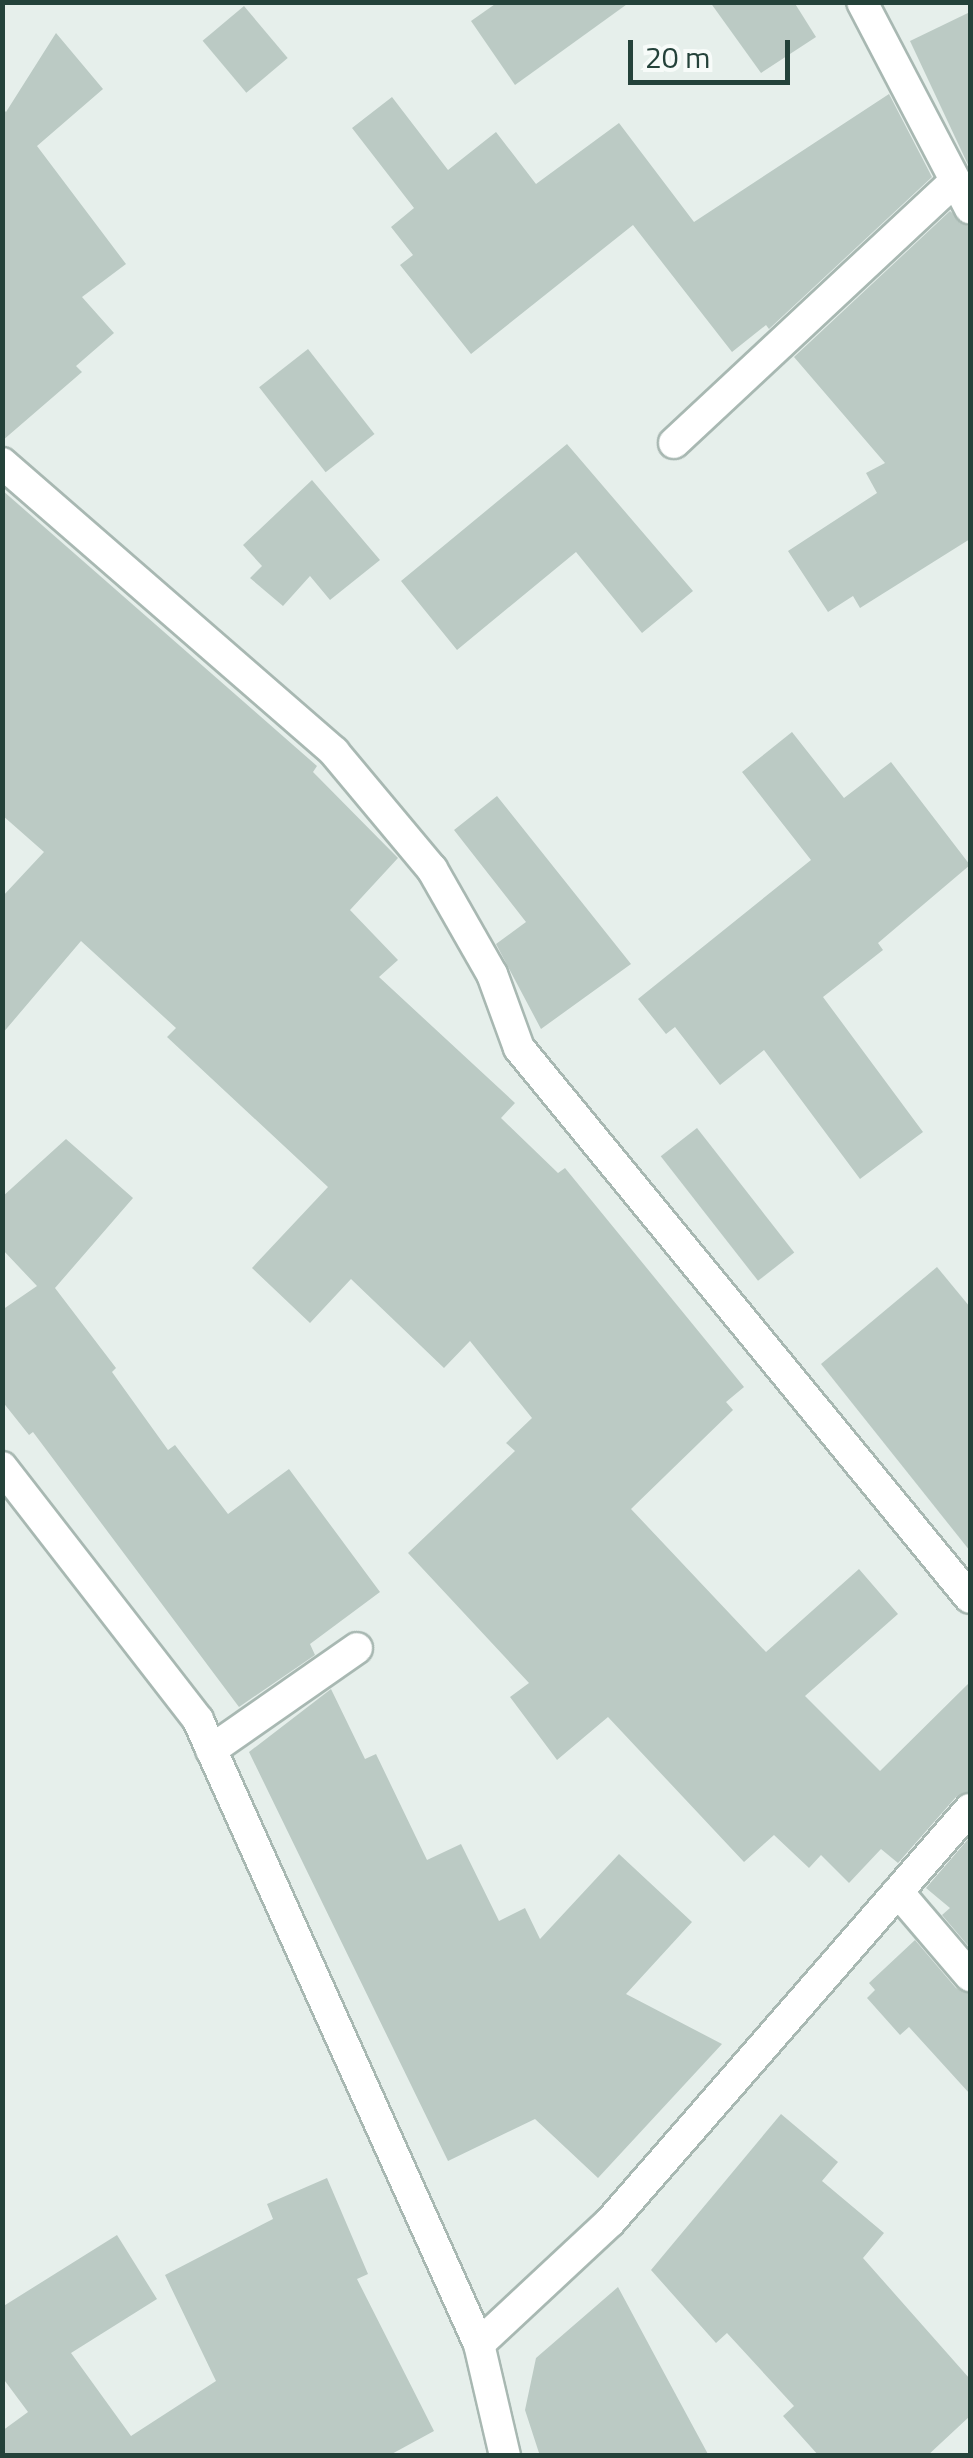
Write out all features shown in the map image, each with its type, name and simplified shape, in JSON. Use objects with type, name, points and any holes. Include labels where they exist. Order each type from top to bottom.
[{"type":"street","points":[[862,2],[970,209]]},
{"type":"street","points":[[674,443],[955,182]]},
{"type":"street","points":[[2,463],[334,752],[432,869],[492,974],[519,1048],[970,1598]]},
{"type":"street","points":[[2,1466],[198,1720],[479,2344],[505,2456]]},
{"type":"street","points":[[211,1750],[357,1648]]},
{"type":"street","points":[[479,2344],[610,2222],[970,1810]]},
{"type":"street","points":[[898,1892],[970,1976]]},
{"type":"building","points":[[498,2],[630,2],[515,85],[471,21]]},
{"type":"building","points":[[710,2],[794,2],[816,37],[761,73]]},
{"type":"building","points":[[244,6],[288,58],[246,93],[203,41]]},
{"type":"building","points":[[970,12],[970,169],[910,41]]},
{"type":"building","points":[[56,33],[103,89],[37,146],[126,264],[82,297],[114,333],[76,366],[82,372],[2,441],[2,108],[6,112]]},
{"type":"building","points":[[889,94],[932,177],[769,329],[766,325],[732,352],[633,225],[471,354],[400,265],[413,255],[391,227],[414,208],[352,128],[392,97],[448,170],[496,132],[536,184],[619,123],[694,222]]},
{"type":"building","points":[[950,211],[970,228],[970,539],[860,608],[853,596],[828,612],[788,551],[877,493],[866,473],[885,463],[794,357]]},
{"type":"building","points":[[308,349],[374,434],[326,472],[259,387]]},
{"type":"building","points":[[567,444],[693,591],[642,633],[576,552],[457,650],[401,581]]},
{"type":"building","points":[[312,480],[380,560],[330,600],[310,576],[283,606],[250,578],[262,566],[243,545]]},
{"type":"building","points":[[2,490],[317,766],[313,772],[398,858],[350,910],[398,960],[379,977],[515,1103],[501,1118],[558,1173],[565,1168],[744,1387],[726,1402],[733,1410],[631,1509],[766,1652],[859,1569],[898,1614],[805,1696],[880,1771],[970,1682],[970,1791],[956,1797],[898,1863],[881,1849],[849,1883],[821,1855],[809,1868],[774,1835],[744,1862],[608,1717],[557,1760],[510,1697],[529,1683],[408,1553],[515,1451],[506,1443],[532,1418],[470,1341],[444,1368],[351,1279],[310,1323],[252,1268],[328,1187],[167,1037],[176,1028],[81,941],[2,1034],[2,897],[44,852],[2,815]]},
{"type":"building","points":[[792,732],[844,798],[891,762],[970,865],[878,943],[883,950],[823,997],[923,1132],[860,1179],[764,1050],[720,1085],[675,1027],[666,1034],[638,999],[811,860],[742,772]]},
{"type":"building","points":[[497,796],[631,964],[541,1029],[496,944],[526,922],[454,830]]},
{"type":"building","points":[[697,1128],[794,1253],[758,1281],[661,1156]]},
{"type":"building","points":[[66,1139],[133,1198],[55,1288],[116,1368],[112,1372],[168,1450],[175,1445],[228,1514],[289,1469],[380,1592],[310,1644],[315,1655],[239,1707],[33,1432],[29,1435],[2,1401],[2,1310],[37,1286],[2,1249],[2,1197]]},
{"type":"building","points":[[937,1267],[970,1307],[970,1551],[821,1364]]},
{"type":"building","points":[[331,1689],[365,1759],[376,1754],[427,1860],[461,1844],[499,1921],[525,1908],[540,1939],[619,1854],[692,1922],[626,1994],[722,2044],[598,2178],[535,2119],[448,2161],[249,1752]]},
{"type":"building","points":[[970,1837],[970,1948],[942,1915],[950,1908],[926,1888]]},
{"type":"building","points":[[915,1940],[956,1988],[970,1994],[970,2094],[909,2027],[900,2035],[867,1998],[875,1990],[869,1983]]},
{"type":"building","points":[[781,2114],[838,2162],[822,2181],[884,2233],[863,2258],[970,2379],[970,2416],[927,2456],[819,2456],[783,2416],[794,2406],[727,2333],[716,2343],[651,2270]]},
{"type":"building","points":[[327,2178],[368,2274],[357,2279],[434,2431],[388,2456],[2,2456],[2,2431],[28,2412],[2,2377],[2,2307],[117,2235],[157,2299],[71,2353],[131,2436],[216,2381],[165,2275],[273,2219],[267,2204]]},
{"type":"building","points":[[618,2287],[709,2456],[540,2456],[525,2410],[536,2358]]}]
